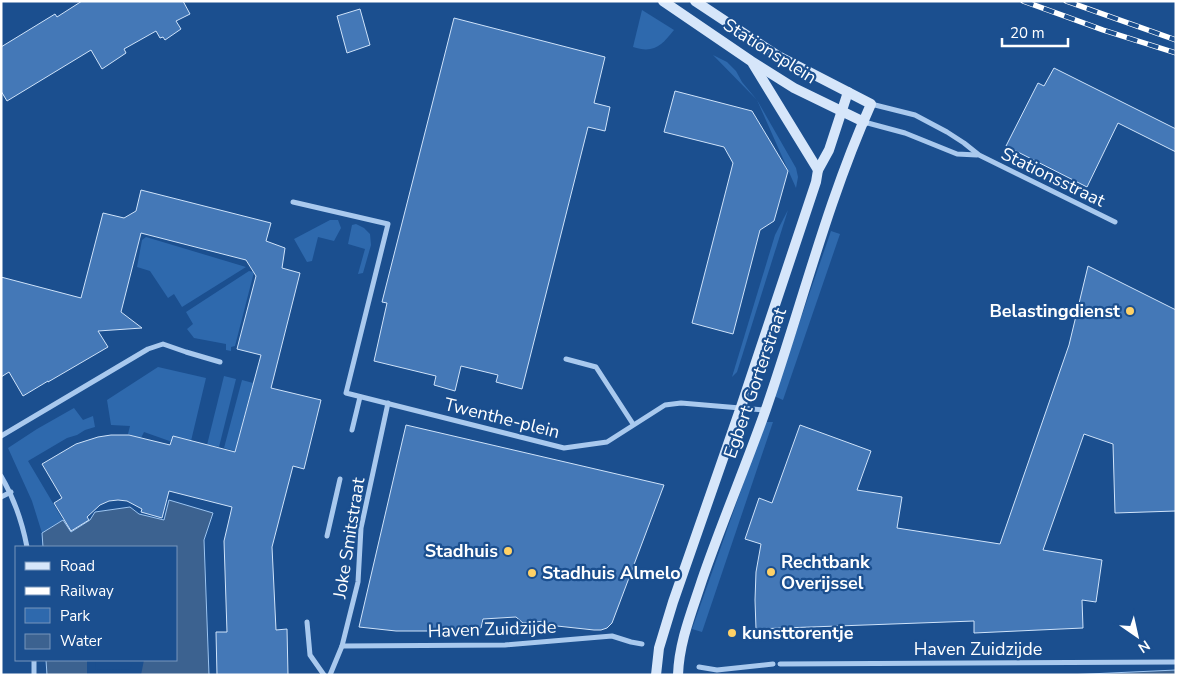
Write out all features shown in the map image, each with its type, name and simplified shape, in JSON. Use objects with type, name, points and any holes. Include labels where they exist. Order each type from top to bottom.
[{"type":"main road","name":"Stationsplein","points":[[663,1],[794,88],[864,122]]},
{"type":"main road","name":"Stationsplein","points":[[695,1],[778,56],[871,104]]},
{"type":"main road","points":[[751,61],[818,170]]},
{"type":"main road","name":"Egbert Gorterstraat","points":[[656,675],[658,648],[673,602],[741,407],[816,182],[818,170],[829,150],[848,92]]},
{"type":"main road","name":"Egbert Gorterstraat","points":[[678,675],[678,664],[687,624],[765,410],[838,189],[871,104]]},
{"type":"street","name":"Stationsstraat","points":[[871,104],[915,115],[947,132],[979,155],[1115,222]]},
{"type":"street","name":"Stationsstraat","points":[[864,122],[905,133],[957,154],[979,155]]},
{"type":"street","name":"Twenthe-plein","points":[[293,202],[388,224],[346,393],[564,448],[607,442],[665,405],[681,403],[765,410]]},
{"type":"street","points":[[1,436],[148,349],[163,344],[220,362]]},
{"type":"street","points":[[566,359],[596,367],[634,424]]},
{"type":"street","points":[[352,430],[360,397]]},
{"type":"street","name":"Joke Smitstraat","points":[[330,675],[342,646],[358,582],[361,528],[388,403]]},
{"type":"street","points":[[1,476],[18,510],[27,546]]},
{"type":"street","name":"Joke Smitstraat","points":[[326,536],[340,479]]},
{"type":"street","points":[[1,497],[10,492]]},
{"type":"street","points":[[307,622],[310,655],[324,675]]},
{"type":"street","name":"Haven Zuidzijde","points":[[342,646],[505,645],[612,636],[642,644]]},
{"type":"street","points":[[34,661],[34,675]]},
{"type":"street","name":"Haven Zuidzijde","points":[[780,664],[1176,662]]},
{"type":"street","points":[[699,667],[717,670],[773,664]]},
{"type":"green space","points":[[642,10],[674,30],[661,44],[652,49],[633,47]]},
{"type":"green space","points":[[713,55],[727,62],[736,71],[742,82],[757,100]]},
{"type":"green space","points":[[757,100],[796,168],[798,177],[796,188]]},
{"type":"green space","points":[[788,210],[737,372],[732,377],[775,235]]},
{"type":"green space","points":[[330,220],[338,220],[341,228],[334,241],[318,237],[312,261],[307,262],[294,239]]},
{"type":"green space","points":[[356,224],[370,234],[371,245],[363,273],[358,274],[365,249],[348,244],[352,225]]},
{"type":"green space","points":[[831,231],[840,234],[783,400],[774,396]]},
{"type":"green space","points":[[146,237],[246,267],[182,307],[174,294],[168,298],[150,271],[137,267],[142,240]]},
{"type":"green space","points":[[249,271],[254,272],[235,346],[231,347],[231,351],[226,350],[226,344],[194,338],[187,329],[193,324],[186,312]]},
{"type":"green space","points":[[158,367],[206,378],[191,441],[179,438],[178,444],[144,432],[141,438],[128,434],[130,426],[111,425],[107,400]]},
{"type":"green space","points":[[224,376],[236,379],[219,447],[207,445]]},
{"type":"green space","points":[[242,380],[253,383],[235,451],[224,448]]},
{"type":"green space","points":[[74,408],[83,420],[93,416],[95,427],[67,438],[28,461],[63,520],[42,533],[32,501],[8,448]]},
{"type":"green space","points":[[765,422],[773,422],[702,632],[692,629]]},
{"type":"water","points":[[169,500],[213,513],[204,540],[209,675],[47,675],[46,661],[93,661],[93,672],[132,671],[135,661],[178,661],[178,546],[43,546],[42,533],[63,520],[71,532],[90,520],[95,512],[130,507],[139,514],[164,520]]},
{"type":"water","points":[[1176,670],[1176,675],[1067,675]]},
{"type":"pier","points":[[87,661],[95,661],[96,670],[130,669],[133,661],[144,661],[141,675],[87,675]]},
{"type":"building","points":[[82,1],[183,1],[190,14],[176,21],[181,29],[165,40],[163,37],[160,38],[156,31],[124,49],[126,53],[102,69],[91,50],[7,101],[1,91],[1,47],[55,14],[57,17]]},
{"type":"building","points":[[360,9],[370,45],[347,53],[337,16]]},
{"type":"building","points":[[454,18],[605,57],[594,103],[610,107],[605,131],[588,127],[522,389],[496,382],[498,375],[461,366],[455,391],[434,385],[436,376],[374,361],[387,303],[382,302]]},
{"type":"building","points":[[1054,68],[1176,129],[1176,152],[1118,123],[1087,187],[1006,146],[1038,83],[1044,86]]},
{"type":"building","points":[[675,91],[752,111],[788,171],[774,221],[760,230],[733,334],[692,323],[733,163],[724,147],[664,132]]},
{"type":"building","points":[[141,190],[271,223],[266,241],[285,248],[282,268],[300,273],[271,388],[321,400],[304,469],[293,466],[272,547],[276,630],[287,629],[288,675],[217,675],[216,632],[227,632],[224,541],[232,507],[169,491],[162,518],[141,512],[142,509],[127,501],[109,501],[100,505],[87,517],[89,520],[71,531],[54,503],[62,498],[42,464],[76,444],[111,435],[129,435],[170,445],[173,436],[235,452],[261,355],[237,349],[256,276],[246,260],[141,233],[121,312],[142,328],[98,331],[108,347],[23,396],[9,372],[1,377],[1,277],[81,298],[103,213],[124,218],[136,211]]},
{"type":"building","points":[[1088,266],[1176,310],[1176,511],[1115,513],[1113,444],[1084,434],[1043,550],[1102,560],[1096,602],[1082,600],[1083,628],[974,633],[974,621],[756,629],[756,572],[761,544],[745,539],[759,498],[772,503],[800,425],[871,451],[857,490],[902,497],[897,528],[1000,544],[1069,345]]},
{"type":"building","name":"Stadhuis","points":[[406,425],[664,485],[612,623],[607,628],[594,630],[544,626],[546,621],[523,623],[516,617],[483,619],[481,628],[447,631],[396,631],[359,627]]},
{"type":"railway","points":[[1023,1],[1103,30],[1176,53]]},
{"type":"railway","points":[[1066,1],[1176,40]]},
{"type":"place","name":"Belastingdienst","points":[[1130,311]]},
{"type":"place","name":"Stadhuis","points":[[508,551]]},
{"type":"place","name":"Rechtbank Overijssel","points":[[771,572]]},
{"type":"place","name":"Stadhuis Almelo","points":[[532,573]]},
{"type":"place","name":"kunsttorentje","points":[[732,633]]}]
